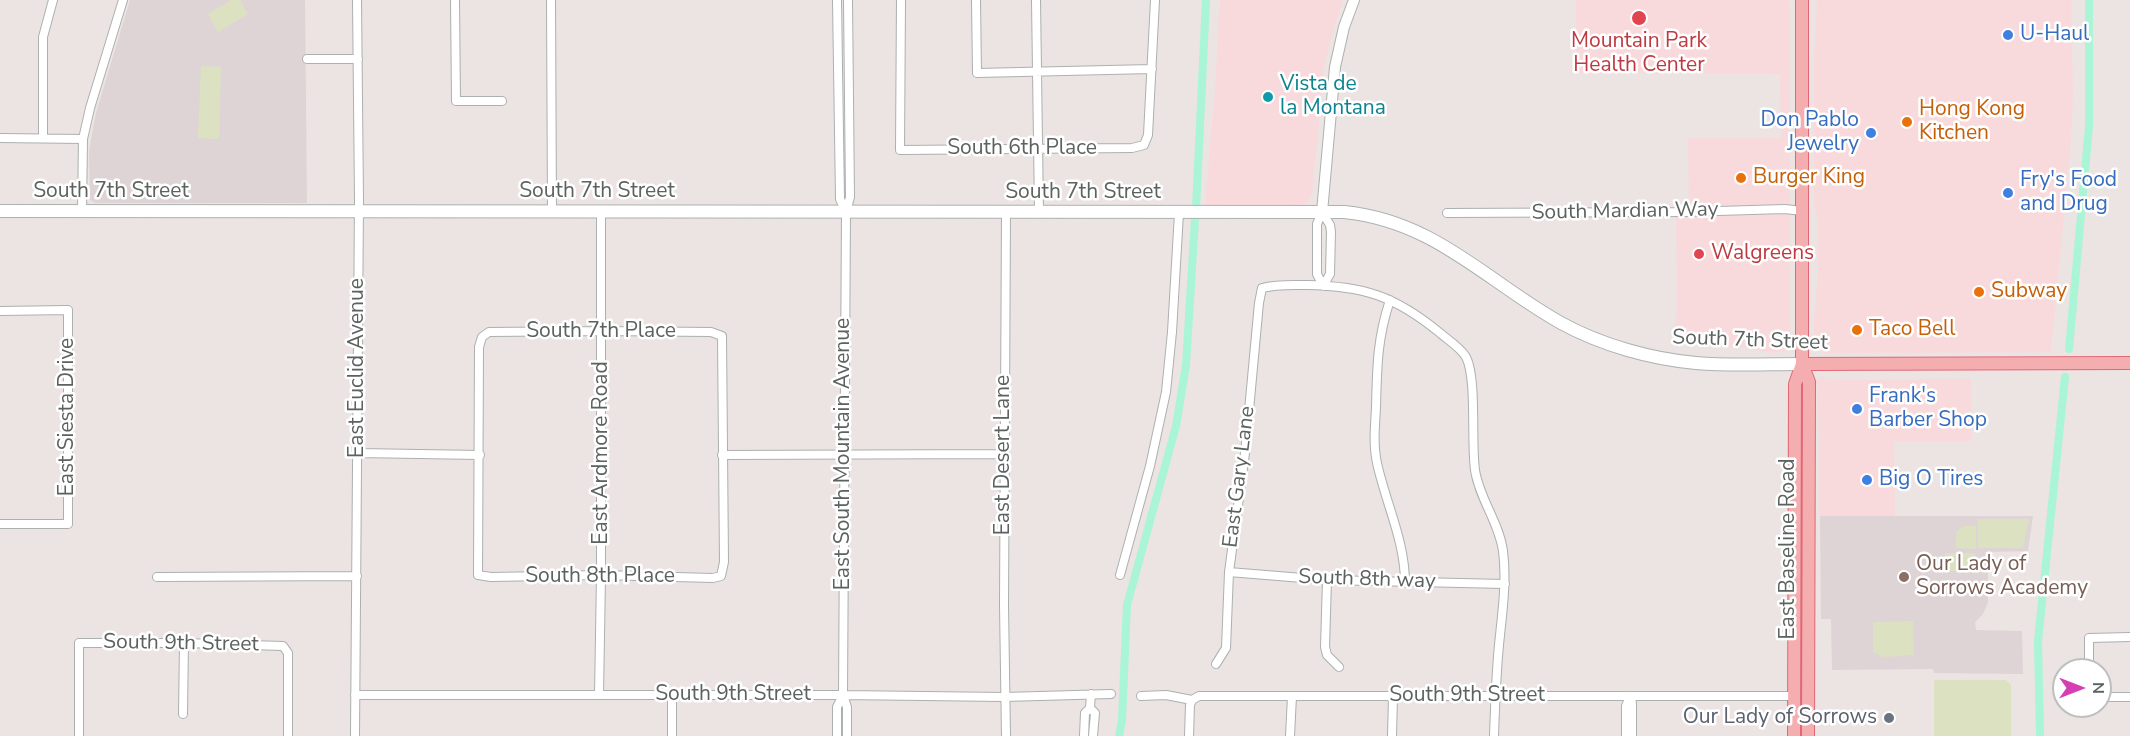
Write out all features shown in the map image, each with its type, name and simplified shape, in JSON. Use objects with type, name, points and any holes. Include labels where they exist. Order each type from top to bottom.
[{"type":"main road","name":"East Baseline Road","points":[[1794,736],[1795,384],[1802,364],[1802,0]]},
{"type":"main road","name":"South 7th Street","points":[[0,211],[1344,212],[1376,216],[1415,230],[1461,256],[1561,322],[1582,333],[1626,349],[1654,356],[1696,363],[2130,363]]},
{"type":"main road","name":"East Baseline Road","points":[[1802,364],[1809,382],[1808,736]]},
{"type":"main road","points":[[1795,537],[1809,537]]},
{"type":"main road","points":[[1794,696],[1808,696]]},
{"type":"street","points":[[44,138],[43,38],[53,0]]},
{"type":"street","points":[[82,211],[83,139],[90,108],[123,0]]},
{"type":"street","name":"East Euclid Avenue","points":[[355,736],[359,211],[357,0]]},
{"type":"street","points":[[455,0],[456,101],[502,101]]},
{"type":"street","points":[[551,0],[552,212]]},
{"type":"street","name":"East South Mountain Avenue","points":[[837,0],[840,199],[846,212]]},
{"type":"street","name":"East South Mountain Avenue","points":[[847,736],[847,707],[843,695],[843,455],[846,212],[850,197],[848,0]]},
{"type":"street","name":"South 6th Place","points":[[901,0],[900,150],[1132,148],[1144,146],[1148,135],[1152,69]]},
{"type":"street","points":[[976,0],[977,73],[1152,69],[1155,0]]},
{"type":"street","points":[[1036,0],[1039,212]]},
{"type":"street","points":[[1323,286],[1317,274],[1317,224],[1322,212],[1335,67],[1344,27],[1354,0]]},
{"type":"street","points":[[307,59],[358,58]]},
{"type":"street","points":[[0,138],[83,139]]},
{"type":"street","name":"South Mardian Way","points":[[1447,213],[1684,212],[1785,209],[1802,211]]},
{"type":"street","name":"East Ardmore Road","points":[[599,695],[602,575],[601,212]]},
{"type":"street","name":"East Desert Lane","points":[[1006,212],[1004,454],[1006,736]]},
{"type":"street","points":[[1322,212],[1330,225],[1330,274],[1323,286]]},
{"type":"street","points":[[1119,574],[1150,466],[1167,392],[1179,213]]},
{"type":"street","points":[[1317,258],[1330,257]]},
{"type":"street","name":"East Gary Lane","points":[[1216,664],[1226,648],[1229,573],[1245,453],[1262,288],[1274,285],[1323,286]]},
{"type":"street","points":[[1323,286],[1355,288],[1390,300],[1437,330],[1468,360],[1472,383],[1475,472],[1483,499],[1503,548],[1505,584],[1496,675],[1494,736]]},
{"type":"street","points":[[1390,300],[1382,321],[1377,346],[1375,452],[1400,540],[1405,563],[1405,583]]},
{"type":"street","name":"East Siesta Drive","points":[[0,311],[68,310],[68,524],[0,524]]},
{"type":"street","name":"South 7th Place","points":[[480,454],[479,347],[482,337],[489,332],[602,331],[711,332],[722,336],[722,455]]},
{"type":"street","points":[[358,453],[480,454]]},
{"type":"street","name":"South 8th Place","points":[[480,454],[478,575],[491,577],[602,575],[713,578],[721,576],[724,562],[722,455]]},
{"type":"street","points":[[722,455],[1004,454]]},
{"type":"street","name":"South 8th way","points":[[1229,573],[1327,580],[1505,584]]},
{"type":"street","points":[[157,577],[357,576]]},
{"type":"street","points":[[1327,580],[1325,647],[1327,655],[1339,667]]},
{"type":"street","points":[[2089,658],[2090,638],[2130,638]]},
{"type":"street","name":"South 9th Street","points":[[79,736],[79,643],[283,646],[288,653],[288,736]]},
{"type":"street","points":[[183,714],[184,643]]},
{"type":"street","points":[[1091,694],[1090,708],[1095,713],[1087,730],[1093,736]]},
{"type":"street","name":"South 9th Street","points":[[355,695],[1004,697],[1111,694]]},
{"type":"street","points":[[672,695],[672,736]]},
{"type":"street","name":"East South Mountain Avenue","points":[[837,736],[837,707],[843,695]]},
{"type":"street","name":"South 9th Street","points":[[1141,696],[1166,695],[1192,700],[1199,696],[1794,696]]},
{"type":"street","points":[[1290,736],[1292,696]]},
{"type":"street","points":[[1626,736],[1626,706],[1630,696]]},
{"type":"street","points":[[1630,696],[1632,736]]},
{"type":"street","points":[[1392,736],[1393,697]]},
{"type":"street","points":[[2112,697],[2130,697]]},
{"type":"street","points":[[1188,736],[1192,700]]},
{"type":"shaded area","points":[[130,0],[305,0],[307,203],[96,203],[90,200],[89,152],[96,113]]},
{"type":"shaded area","points":[[1220,0],[1343,0],[1325,62],[1312,194],[1308,202],[1302,206],[1205,205]]},
{"type":"shaded area","points":[[1576,0],[1789,0],[1790,342],[1785,351],[1773,353],[1745,348],[1671,345],[1677,313],[1676,215],[1689,214],[1688,138],[1781,138],[1780,74],[1576,73]]},
{"type":"shaded area","points":[[1817,0],[2071,0],[2073,94],[2070,151],[2051,352],[1827,353],[1817,348],[1814,342],[1818,228],[1814,200],[1814,67]]},
{"type":"shaded area","points":[[1822,376],[1827,380],[1971,379],[1971,441],[1894,442],[1895,516],[1819,516],[1819,436],[1815,382]]},
{"type":"shaded area","name":"Our Lady of Sorrows Academy","points":[[1820,516],[2033,516],[2028,551],[1988,552],[1988,602],[1983,614],[1975,622],[1976,630],[2022,631],[2023,674],[1934,673],[1933,669],[1832,670],[1831,619],[1821,619]]},
{"type":"green space","points":[[231,0],[240,0],[248,14],[218,32],[208,14]]},
{"type":"green space","points":[[201,66],[221,67],[219,139],[198,138]]},
{"type":"green space","points":[[1978,519],[2029,519],[2023,548],[1978,548]]},
{"type":"green space","points":[[1963,526],[1976,526],[1976,549],[1956,548],[1956,532]]},
{"type":"green space","points":[[1945,553],[1975,553],[1975,571],[1944,571]]},
{"type":"green space","points":[[1913,621],[1914,655],[1883,657],[1873,652],[1873,622]]},
{"type":"green space","points":[[1934,680],[2006,680],[2011,685],[2011,736],[1934,736]]},
{"type":"waterway","points":[[1196,208],[1206,0]]},
{"type":"waterway","points":[[2069,349],[2089,126],[2089,0]]},
{"type":"waterway","points":[[1119,736],[1122,720],[1127,605],[1176,426],[1186,365],[1195,219]]},
{"type":"waterway","points":[[2040,736],[2038,641],[2065,377]]},
{"type":"place","name":"Mountain Park Health Center","points":[[1639,18]]},
{"type":"place","name":"U-Haul","points":[[2008,35]]},
{"type":"place","name":"Vista de la Montana","points":[[1268,97]]},
{"type":"place","name":"Hong Kong Kitchen","points":[[1907,122]]},
{"type":"place","name":"Don Pablo Jewelry","points":[[1871,133]]},
{"type":"place","name":"Burger King","points":[[1741,178]]},
{"type":"place","name":"Fry's Food and Drug","points":[[2008,193]]},
{"type":"place","name":"Walgreens","points":[[1699,254]]},
{"type":"place","name":"Subway","points":[[1979,292]]},
{"type":"place","name":"Taco Bell","points":[[1857,330]]},
{"type":"place","name":"Frank's Barber Shop","points":[[1857,409]]},
{"type":"place","name":"Big O Tires","points":[[1867,480]]},
{"type":"place","name":"Our Lady of Sorrows Academy","points":[[1904,577]]},
{"type":"place","name":"Our Lady of Sorrows","points":[[1889,718]]}]
